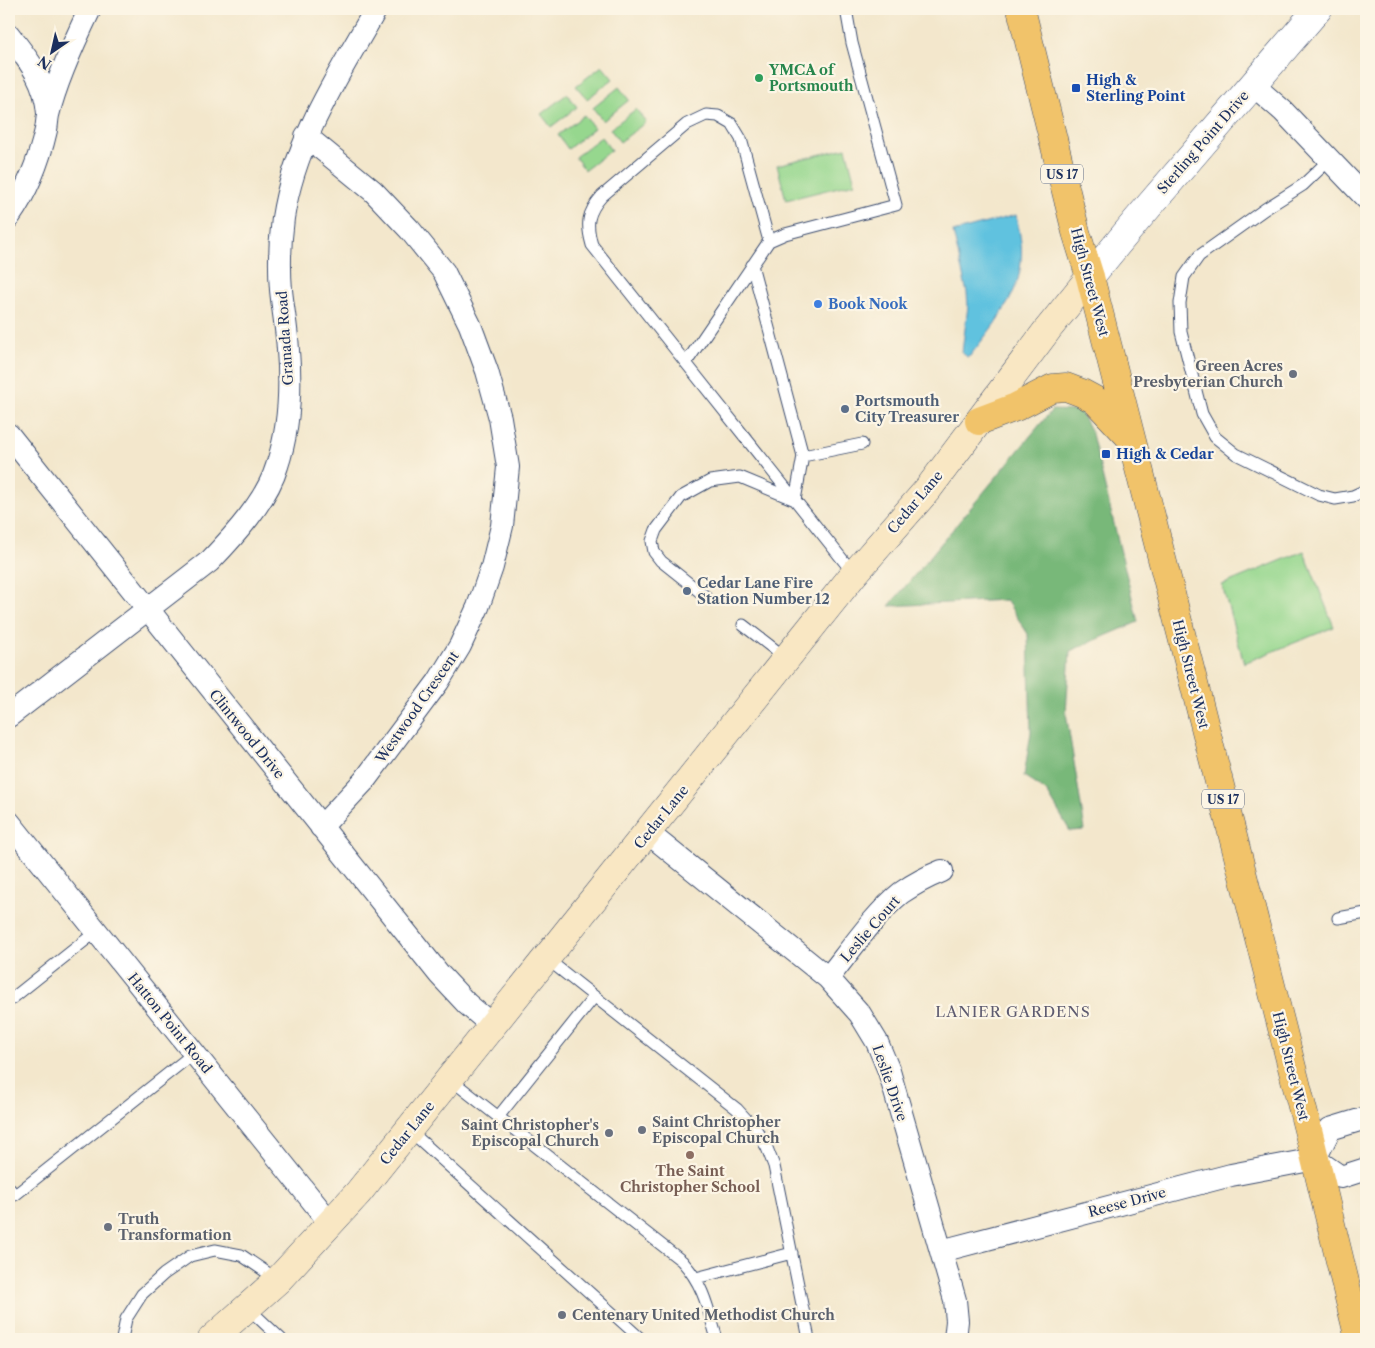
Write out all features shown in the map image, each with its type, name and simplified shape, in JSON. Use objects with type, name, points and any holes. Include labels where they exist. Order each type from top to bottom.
[{"type":"main road","name":"High Street West","points":[[1021,9],[1076,232],[1090,277],[1315,1159],[1359,1339]]},
{"type":"main road","name":"Cedar Lane","points":[[212,1339],[278,1280],[331,1224],[409,1130],[854,574],[928,489],[1048,329],[1090,277]]},
{"type":"main road","points":[[979,421],[1016,407],[1053,388],[1066,387],[1095,400],[1130,438]]},
{"type":"street","points":[[48,116],[75,42],[90,9]]},
{"type":"street","name":"Granada Road","points":[[9,716],[210,561],[234,536],[254,509],[277,467],[285,428],[289,381],[280,257],[283,219],[291,181],[306,136],[376,9]]},
{"type":"street","name":"Sterling Point Drive","points":[[1090,277],[1316,9]]},
{"type":"street","points":[[9,35],[40,77],[47,99],[48,116],[47,127],[31,179],[9,217]]},
{"type":"street","points":[[1253,84],[1283,111],[1366,198]]},
{"type":"street","name":"Westwood Crescent","points":[[306,136],[373,191],[410,230],[444,272],[470,324],[487,371],[500,418],[508,467],[502,526],[492,567],[478,607],[460,646],[438,682],[364,781],[321,826]]},
{"type":"street","name":"Clintwood Drive","points":[[9,435],[439,974],[467,1004],[493,1026]]},
{"type":"street","name":"Hatton Point Road","points":[[9,822],[331,1224]]},
{"type":"street","name":"Leslie Drive","points":[[648,833],[828,978],[860,1014],[877,1042],[889,1071],[955,1300],[955,1339]]},
{"type":"street","name":"Leslie Court","points":[[828,978],[886,907],[916,884],[942,871]]},
{"type":"street","points":[[1366,1118],[1330,1129],[1315,1159],[1341,1177],[1366,1169]]},
{"type":"street","name":"Reese Drive","points":[[940,1251],[1231,1175],[1315,1159]]},
{"type":"lane","points":[[686,363],[769,241],[785,234],[896,205],[852,44],[846,9]]},
{"type":"lane","points":[[769,241],[741,139],[732,124],[718,116],[706,115],[687,124],[602,196],[594,206],[588,220],[588,230],[592,245],[854,574]]},
{"type":"lane","points":[[1329,160],[1303,185],[1199,256],[1184,277],[1180,303],[1181,332],[1202,414],[1215,437],[1236,454],[1319,495],[1335,499],[1353,496],[1366,490]]},
{"type":"lane","points":[[752,265],[803,456],[795,500]]},
{"type":"lane","points":[[803,456],[862,444]]},
{"type":"lane","points":[[705,596],[661,561],[654,552],[652,541],[656,530],[681,498],[710,481],[740,477],[795,500]]},
{"type":"lane","points":[[744,625],[787,659]]},
{"type":"lane","points":[[1338,918],[1366,913]]},
{"type":"lane","points":[[9,1001],[96,931]]},
{"type":"lane","points":[[546,959],[737,1109],[757,1131],[767,1148],[774,1166],[809,1339]]},
{"type":"lane","points":[[498,1117],[594,997]]},
{"type":"lane","points":[[9,1188],[15,1195],[194,1052]]},
{"type":"lane","points":[[450,1079],[682,1261],[696,1278],[702,1289],[717,1339]]},
{"type":"lane","points":[[409,1130],[642,1339]]},
{"type":"lane","points":[[122,1339],[126,1319],[142,1294],[164,1274],[190,1256],[215,1250],[241,1255],[278,1280]]},
{"type":"lane","points":[[696,1278],[792,1253]]},
{"type":"lane","points":[[248,1308],[281,1339]]},
{"type":"green space","points":[[602,66],[613,79],[587,99],[576,86]]},
{"type":"green space","points":[[619,87],[629,100],[603,121],[593,108]]},
{"type":"green space","points":[[567,94],[577,107],[551,127],[541,114]]},
{"type":"green space","points":[[636,109],[646,122],[620,142],[610,129]]},
{"type":"green space","points":[[584,115],[594,128],[568,149],[558,135]]},
{"type":"green space","points":[[601,137],[611,150],[585,170],[575,157]]},
{"type":"green space","points":[[846,148],[855,183],[786,200],[777,165]]},
{"type":"green space","points":[[1052,410],[1080,411],[1092,434],[1138,622],[1070,651],[1066,713],[1085,830],[1070,831],[1047,792],[1024,776],[1031,732],[1028,634],[1006,600],[889,606]]},
{"type":"green space","points":[[1304,551],[1334,627],[1244,663],[1222,585]]},
{"type":"water","points":[[1016,215],[1021,255],[1019,275],[1015,288],[1003,312],[970,356],[967,357],[962,352],[968,306],[967,293],[953,232]]},
{"type":"place","name":"YMCA of Portsmouth","points":[[759,78]]},
{"type":"place","name":"High & Sterling Point","points":[[1076,88]]},
{"type":"place","name":"Book Nook","points":[[818,304]]},
{"type":"place","name":"Green Acres Presbyterian Church","points":[[1293,374]]},
{"type":"place","name":"Portsmouth City Treasurer","points":[[845,409]]},
{"type":"place","name":"High & Cedar","points":[[1106,454]]},
{"type":"place","name":"Cedar Lane Fire Station Number 12","points":[[687,591]]},
{"type":"place","name":"Saint Christopher Episcopal Church","points":[[642,1130]]},
{"type":"place","name":"Saint Christopher's Episcopal Church","points":[[609,1133]]},
{"type":"place","name":"The Saint Christopher School","points":[[690,1155]]},
{"type":"place","name":"Truth Transformation","points":[[108,1227]]},
{"type":"place","name":"Centenary United Methodist Church","points":[[562,1315]]},
{"type":"district","name":"LANIER GARDENS","points":[[1013,1011]]}]
